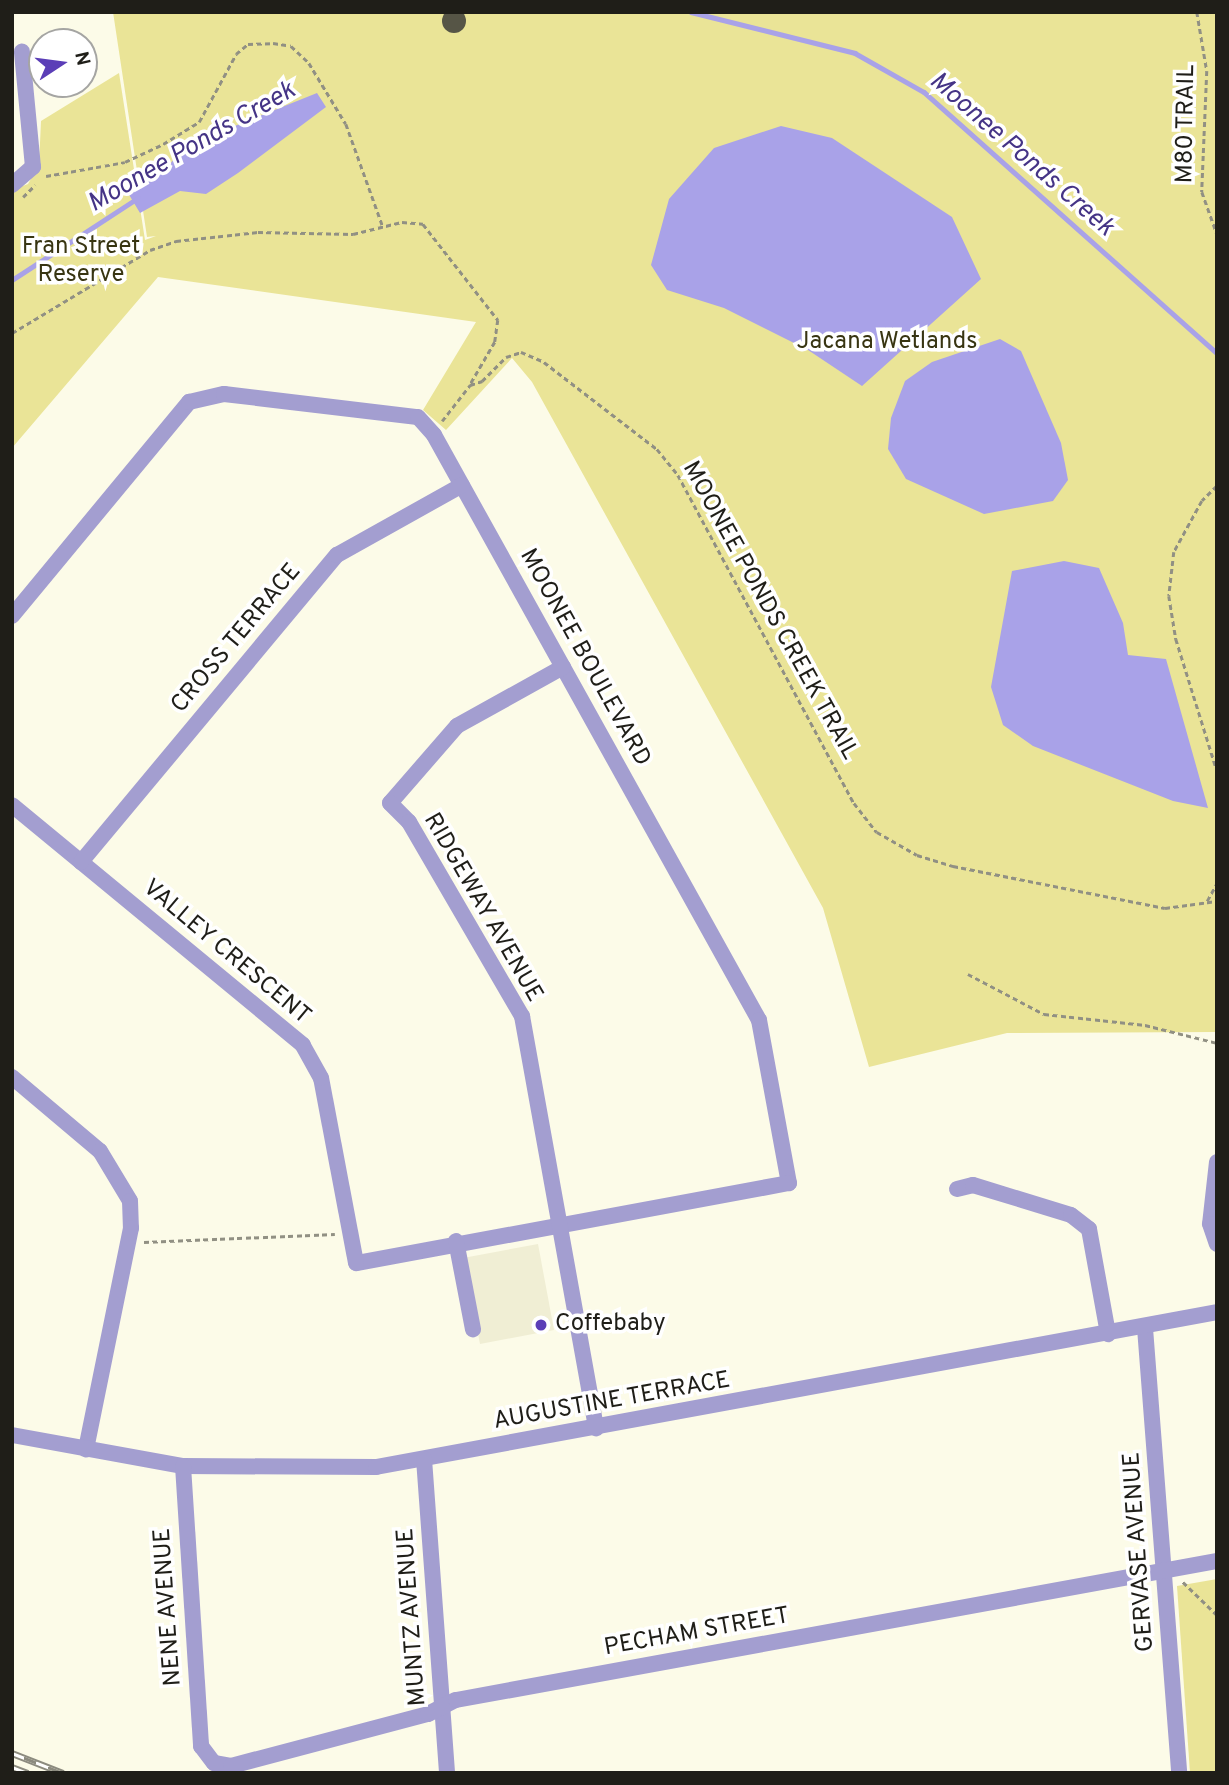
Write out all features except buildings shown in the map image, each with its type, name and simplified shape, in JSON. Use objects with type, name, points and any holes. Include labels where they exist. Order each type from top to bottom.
[{"type":"street","points":[[12,185],[29,175],[33,154],[22,52]]},
{"type":"street","name":"MOONEE BOULEVARD","points":[[12,616],[190,402],[224,394],[418,417],[462,485],[759,1020],[789,1183],[559,1222]]},
{"type":"street","name":"CROSS TERRACE","points":[[80,862],[337,555],[462,485]]},
{"type":"street","name":"RIDGEWAY AVENUE","points":[[563,667],[457,726],[390,803],[410,822],[522,1016],[597,1427]]},
{"type":"street","name":"VALLEY CRESCENT","points":[[12,805],[303,1045],[321,1078],[356,1263],[456,1241]]},
{"type":"street","points":[[12,1077],[100,1151],[130,1201],[131,1228],[86,1449]]},
{"type":"street","points":[[1217,1162],[1210,1224],[1217,1244]]},
{"type":"street","points":[[957,1189],[973,1185],[1071,1215],[1089,1228],[1108,1334]]},
{"type":"street","points":[[472,1329],[456,1241],[559,1222]]},
{"type":"street","name":"AUGUSTINE TERRACE","points":[[12,1435],[183,1466],[376,1467],[1145,1328],[1217,1312]]},
{"type":"street","name":"GERVASE AVENUE","points":[[1145,1328],[1179,1773]]},
{"type":"street","name":"MUNTZ AVENUE","points":[[424,1459],[447,1773]]},
{"type":"street","name":"NENE AVENUE","points":[[183,1466],[201,1746]]},
{"type":"street","name":"PECHAM STREET","points":[[201,1746],[214,1763],[231,1766],[442,1707],[456,1700],[1217,1561]]},
{"type":"path","name":"M80 TRAIL","points":[[1197,12],[1207,71],[1202,192],[1217,234]]},
{"type":"path","points":[[29,175],[34,179],[125,162],[163,144],[199,122],[236,54],[248,44],[273,43],[291,46],[309,63],[340,114],[383,228]]},
{"type":"path","points":[[12,333],[150,250],[176,241],[258,232],[353,234],[402,222],[423,224],[495,309],[495,342],[470,385],[443,418]]},
{"type":"path","name":"MOONEE PONDS CREEK TRAIL","points":[[470,385],[482,381],[513,352],[530,355],[657,449],[678,475],[854,803],[886,838],[953,866],[1165,908],[1217,901]]},
{"type":"path","points":[[1217,486],[1202,501],[1174,552],[1169,596],[1176,639],[1217,771]]},
{"type":"path","points":[[1207,901],[1217,883]]},
{"type":"path","points":[[968,974],[1044,1014],[1145,1025],[1217,1043]]},
{"type":"path","points":[[144,1242],[335,1234]]},
{"type":"path","points":[[1181,1580],[1217,1615]]},
{"type":"shaded area","points":[[538,1244],[554,1330],[480,1344],[463,1258]]},
{"type":"green space","name":"Jacana Wetlands","points":[[113,12],[1217,12],[1217,1032],[1007,1033],[869,1067],[823,908],[532,382],[512,358],[446,430],[423,410],[476,322],[158,277],[12,448],[12,190],[28,184],[39,165],[41,121],[78,98],[98,98],[98,86],[119,73],[145,240],[156,236],[147,237]]},
{"type":"green space","points":[[1217,1579],[1217,1773],[1190,1773],[1177,1586]]},
{"type":"water","points":[[317,93],[326,107],[238,173],[206,194],[180,191],[140,213],[128,193],[165,170],[185,146]]},
{"type":"water","points":[[781,126],[832,138],[952,217],[981,279],[862,386],[808,350],[724,308],[667,290],[651,265],[669,199],[714,148]]},
{"type":"water","points":[[1000,339],[1021,351],[1061,443],[1068,480],[1053,501],[984,514],[906,479],[888,449],[891,418],[905,381],[932,362]]},
{"type":"water","points":[[1064,561],[1099,568],[1123,623],[1128,655],[1166,659],[1208,808],[1173,801],[1033,746],[1003,725],[991,687],[1012,571]]},
{"type":"waterway","name":"Moonee Ponds Creek","points":[[691,12],[855,53],[924,92],[1217,353]]},
{"type":"waterway","name":"Moonee Ponds Creek","points":[[12,280],[138,198]]},
{"type":"railway","points":[[12,1753],[63,1773]]},
{"type":"railway","points":[[12,1767],[28,1773]]},
{"type":"place","name":"Coffebaby","points":[[541,1325]]},
{"type":"park label","name":"Fran Street Reserve","points":[[81,262]]}]
